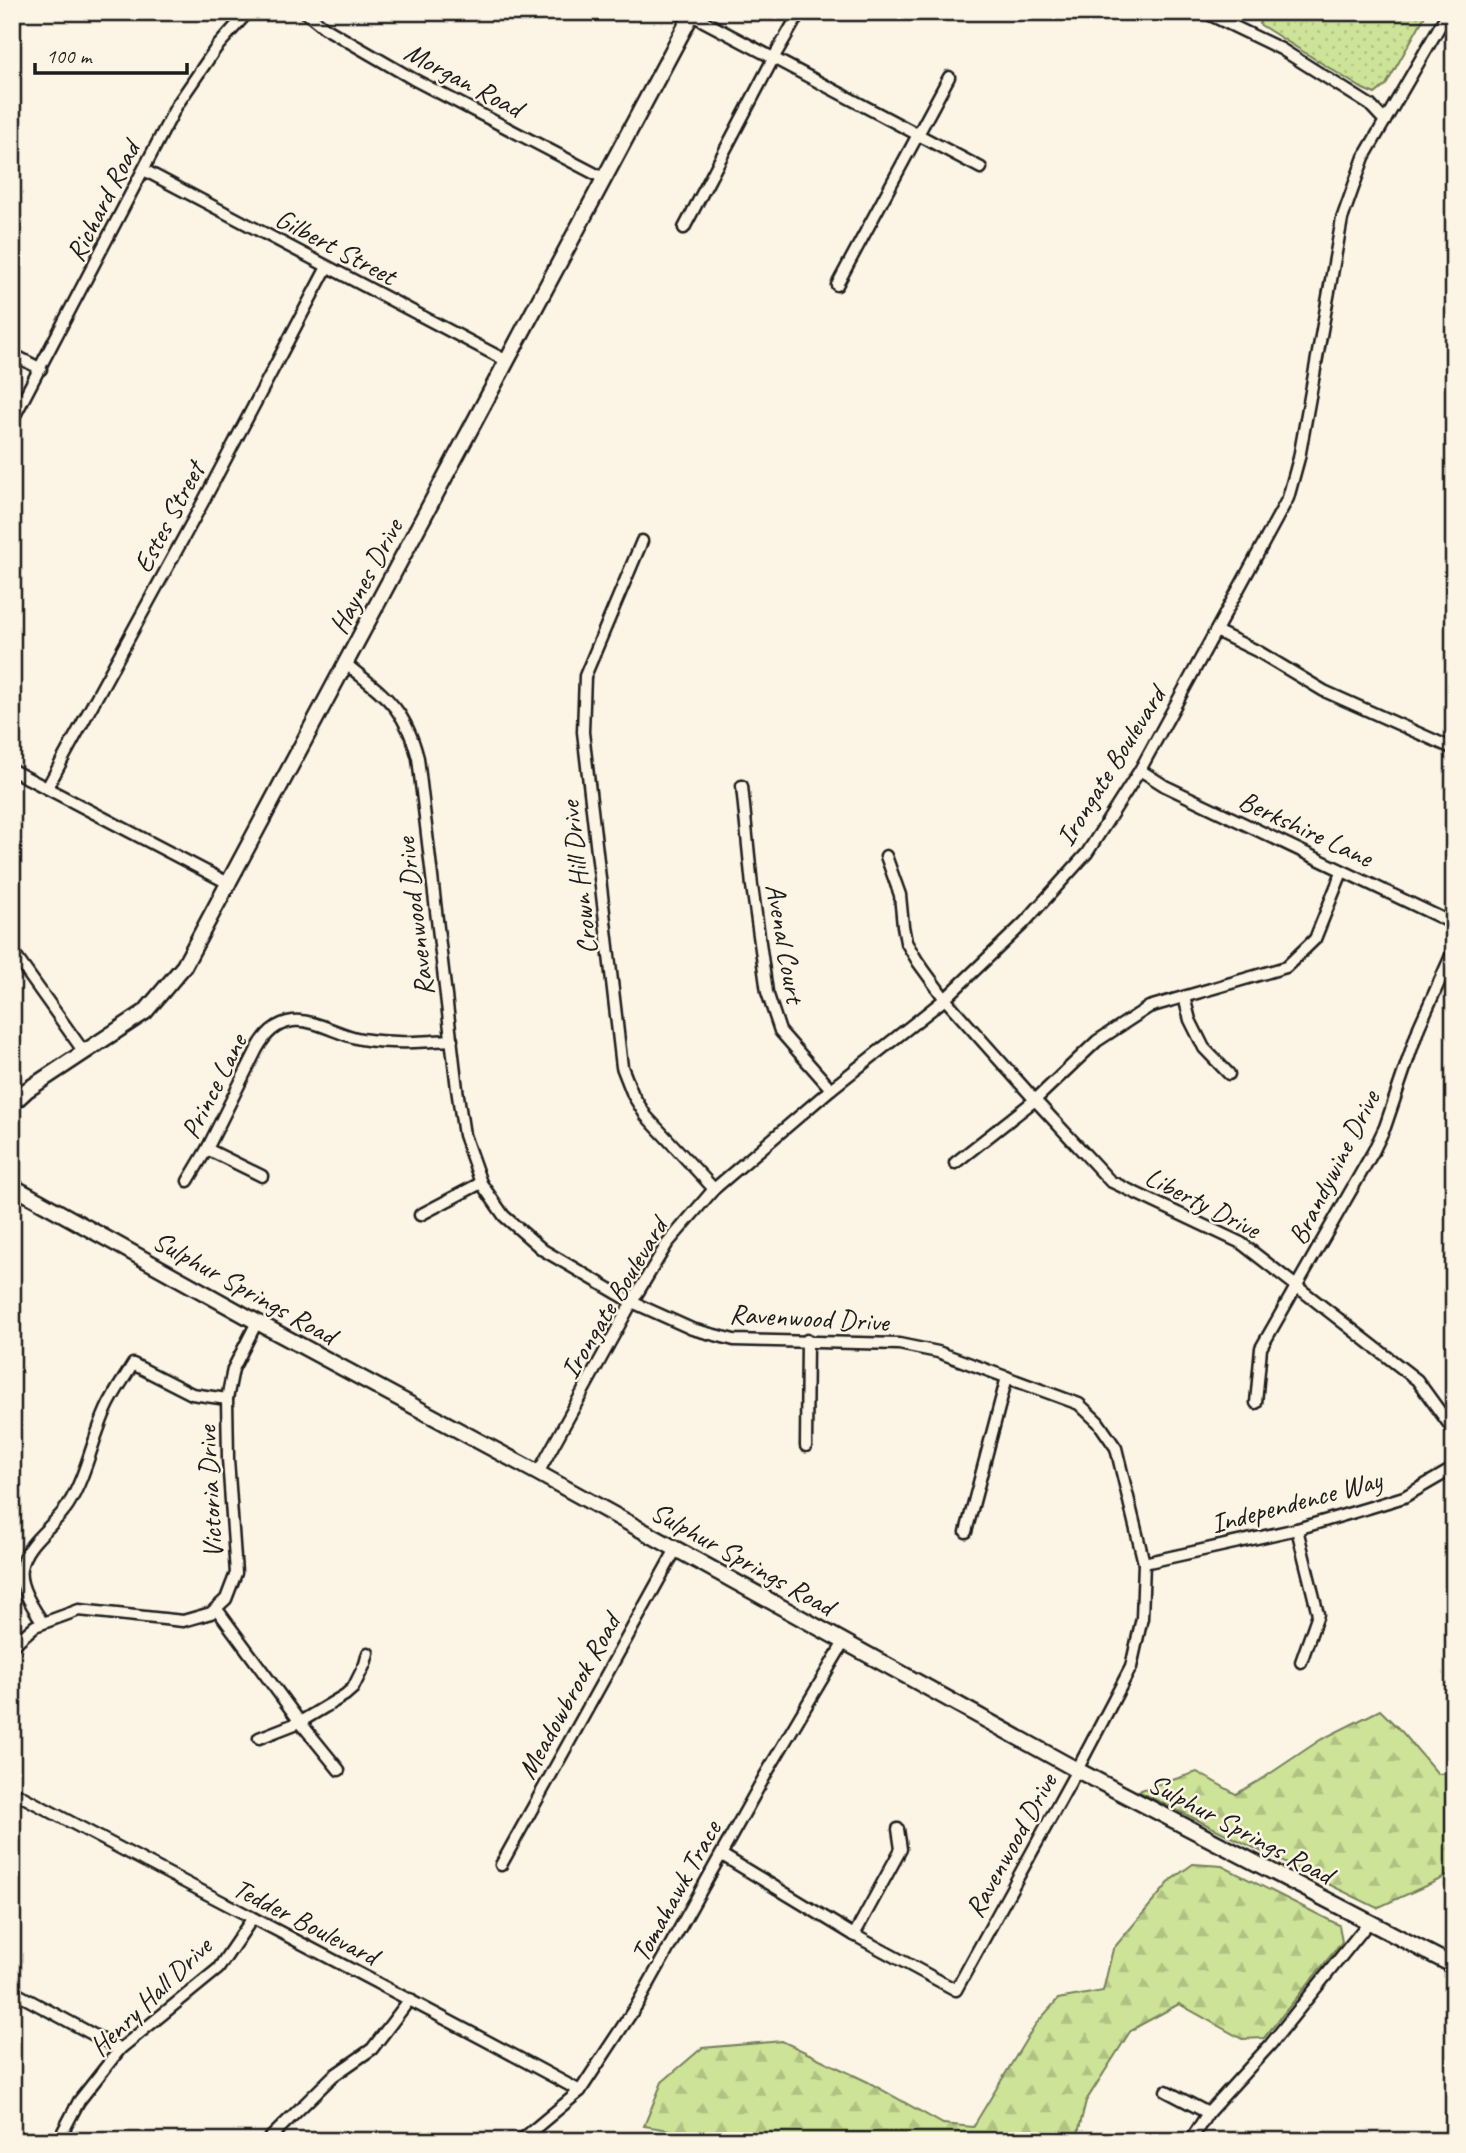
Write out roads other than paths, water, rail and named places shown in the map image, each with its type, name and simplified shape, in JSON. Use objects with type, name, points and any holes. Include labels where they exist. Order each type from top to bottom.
[{"type":"street","name":"Richard Road","points":[[12,421],[177,105],[216,48],[248,12]]},
{"type":"street","name":"Morgan Road","points":[[305,12],[325,28],[413,79],[605,179]]},
{"type":"street","points":[[684,228],[800,12]]},
{"type":"street","points":[[1203,12],[1281,49],[1370,105],[1385,121]]},
{"type":"street","name":"Irongate Boulevard","points":[[538,1474],[632,1302],[667,1244],[714,1189],[831,1089],[945,999],[1024,923],[1087,853],[1140,771],[1288,498],[1299,457],[1342,219],[1364,157],[1448,12]]},
{"type":"street","name":"Haynes Drive","points":[[12,1104],[27,1090],[145,1012],[184,966],[693,13]]},
{"type":"street","points":[[693,13],[981,168]]},
{"type":"street","points":[[837,285],[949,77]]},
{"type":"street","name":"Gilbert Street","points":[[144,170],[507,361]]},
{"type":"street","name":"Estes Street","points":[[47,788],[327,267]]},
{"type":"street","points":[[12,354],[41,369]]},
{"type":"street","name":"Crown Hill Drive","points":[[642,541],[585,676],[583,732],[622,1067],[633,1095],[646,1116],[714,1189]]},
{"type":"street","points":[[1216,631],[1259,652],[1324,691],[1454,749]]},
{"type":"street","name":"Ravenwood Drive","points":[[346,664],[386,696],[401,713],[412,735],[418,758],[464,1135],[481,1183],[504,1216],[543,1250],[632,1302],[692,1329],[734,1340],[899,1344],[938,1352],[1079,1404],[1098,1422],[1116,1448],[1144,1563],[1142,1618],[1130,1667],[1077,1770],[956,1990],[854,1935]]},
{"type":"street","points":[[12,770],[230,884]]},
{"type":"street","name":"Berkshire Lane","points":[[1140,771],[1165,786],[1454,924]]},
{"type":"street","name":"Avenal Court","points":[[742,786],[752,886],[767,992],[780,1031],[831,1089]]},
{"type":"street","name":"Liberty Drive","points":[[886,856],[900,895],[906,942],[918,962],[945,999],[1110,1181],[1241,1243],[1417,1380],[1454,1431]]},
{"type":"street","points":[[956,1163],[1035,1100],[1097,1041],[1149,1007],[1286,967],[1315,939],[1342,872]]},
{"type":"street","name":"Brandywine Drive","points":[[1256,1403],[1261,1348],[1385,1127],[1419,1027],[1454,949]]},
{"type":"street","points":[[12,951],[84,1052]]},
{"type":"street","points":[[1184,997],[1190,1020],[1204,1048],[1229,1074]]},
{"type":"street","name":"Prince Lane","points":[[188,1181],[257,1049],[266,1035],[279,1024],[294,1021],[313,1024],[358,1039],[395,1043],[452,1040]]},
{"type":"street","points":[[207,1149],[262,1176]]},
{"type":"street","points":[[420,1215],[481,1183]]},
{"type":"street","name":"Sulphur Springs Road","points":[[12,1186],[1077,1770],[1454,1966]]},
{"type":"street","name":"Victoria Drive","points":[[216,1608],[226,1599],[236,1573],[228,1459],[227,1399],[233,1369],[257,1322]]},
{"type":"street","points":[[806,1446],[807,1340]]},
{"type":"street","points":[[43,1623],[20,1576],[24,1558],[68,1506],[106,1410],[133,1364],[192,1395],[227,1399]]},
{"type":"street","points":[[966,1532],[1007,1377]]},
{"type":"street","name":"Independence Way","points":[[1144,1563],[1297,1529],[1404,1497],[1454,1468]]},
{"type":"street","points":[[1297,1529],[1318,1614],[1301,1662]]},
{"type":"street","name":"Meadowbrook Road","points":[[500,1865],[676,1549]]},
{"type":"street","points":[[12,1646],[35,1626],[79,1610],[183,1621],[211,1613],[216,1608],[339,1770]]},
{"type":"street","name":"Tomahawk Trace","points":[[520,2141],[580,2091],[638,2003],[766,1774],[844,1642]]},
{"type":"street","points":[[259,1738],[300,1722],[345,1695],[353,1688],[368,1653]]},
{"type":"street","name":"Tedder Boulevard","points":[[12,1791],[580,2091]]},
{"type":"street","points":[[722,1855],[854,1935],[901,1849],[898,1829]]},
{"type":"street","name":"Henry Hall Drive","points":[[58,2141],[79,2101],[120,2049],[218,1969],[252,1919]]},
{"type":"street","points":[[1190,2141],[1208,2113],[1270,2045],[1369,1923]]},
{"type":"street","points":[[12,1991],[120,2049]]},
{"type":"street","points":[[267,2141],[333,2076],[372,2049],[410,1999]]},
{"type":"street","points":[[1166,2091],[1208,2113]]}]
